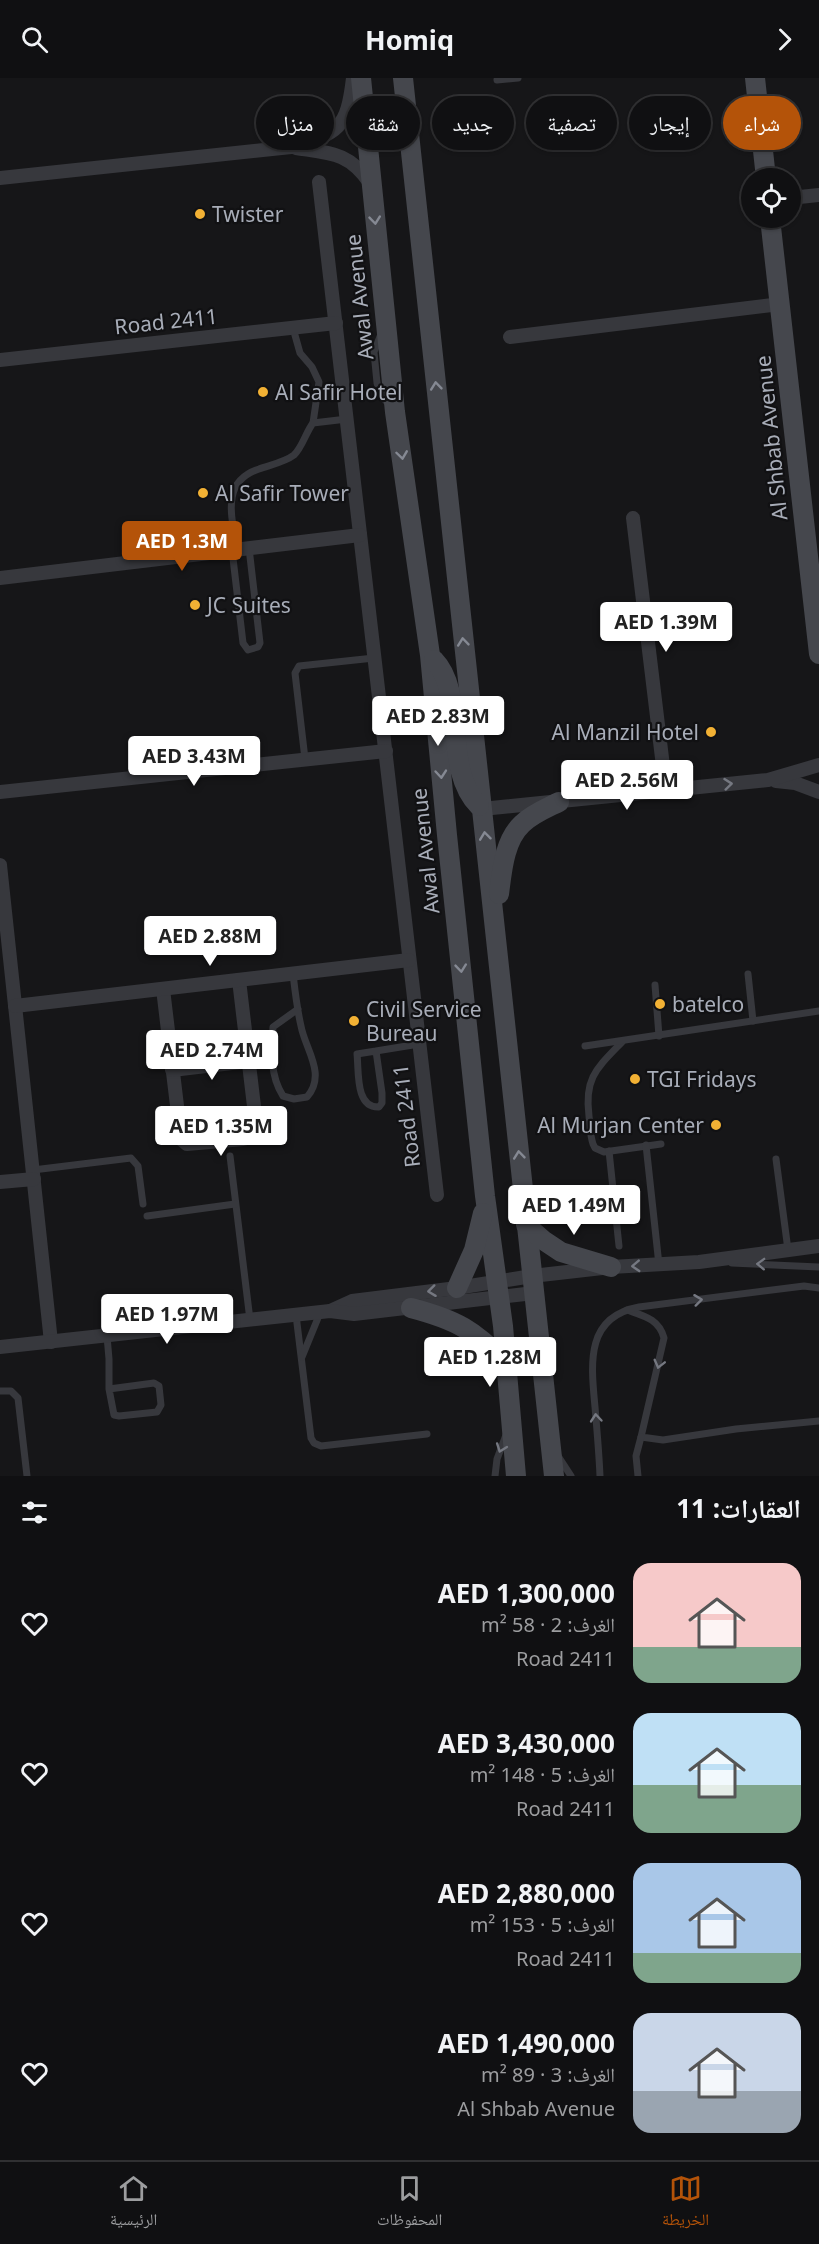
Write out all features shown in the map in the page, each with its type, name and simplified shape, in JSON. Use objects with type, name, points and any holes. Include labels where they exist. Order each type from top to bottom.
[{"type":"main road","name":"Awal Avenue","points":[[361,78],[395,412],[430,656],[485,1196],[499,1289],[507,1364],[516,1476]]},
{"type":"main road","points":[[403,78],[554,1476]]},
{"type":"main road","points":[[755,78],[765,168]]},
{"type":"main road","name":"Al Shbab Avenue","points":[[771,228],[819,654]]},
{"type":"main road","points":[[430,656],[438,664],[445,678],[466,786],[482,809]]},
{"type":"main road","points":[[495,917],[504,857],[512,838],[521,824],[559,802]]},
{"type":"main road","points":[[457,1288],[474,1250],[485,1196]]},
{"type":"main road","points":[[526,1225],[561,1252],[611,1267]]},
{"type":"main road","points":[[411,1308],[458,1322],[482,1340],[507,1364]]},
{"type":"street","points":[[334,131],[344,120],[349,108],[353,78]]},
{"type":"street","points":[[0,178],[263,150]]},
{"type":"street","points":[[308,150],[342,156],[361,170],[371,185]]},
{"type":"street","name":"Road 2411","points":[[319,182],[437,1195]]},
{"type":"street","points":[[801,197],[819,195]]},
{"type":"street","points":[[510,337],[780,304]]},
{"type":"street","name":"Road 2411","points":[[0,360],[336,323]]},
{"type":"street","points":[[633,518],[666,791]]},
{"type":"street","points":[[0,578],[360,535]]},
{"type":"street","points":[[0,792],[386,751]]},
{"type":"street","points":[[482,809],[768,780],[819,765]]},
{"type":"street","points":[[768,780],[795,783],[819,792]]},
{"type":"street","points":[[0,865],[51,1342]]},
{"type":"street","points":[[15,1006],[409,960]]},
{"type":"street","points":[[163,989],[181,1139],[187,1144],[243,1139],[255,1133],[256,1123],[239,980]]},
{"type":"street","points":[[172,1070],[249,1061]]},
{"type":"street","points":[[0,1182],[33,1174]]},
{"type":"street","points":[[0,1347],[325,1312],[354,1314],[411,1308],[499,1289],[533,1285],[611,1267],[699,1262],[819,1246]]},
{"type":"street","points":[[325,1312],[352,1301],[457,1288],[499,1289]]},
{"type":"lane","points":[[496,80],[518,78]]},
{"type":"lane","points":[[239,549],[243,643],[248,650],[256,649],[260,643],[231,507],[234,488],[239,480],[253,471],[293,455],[299,449],[313,423],[319,382],[312,367],[300,353],[293,328]]},
{"type":"lane","points":[[313,423],[348,419]]},
{"type":"lane","points":[[305,759],[295,673],[299,666],[375,658]]},
{"type":"lane","points":[[293,974],[301,1029],[312,1053],[315,1076],[314,1090],[307,1097],[294,1099],[283,1096],[277,1086],[272,1044],[273,1027],[298,1009]]},
{"type":"lane","points":[[748,974],[753,1022]]},
{"type":"lane","points":[[655,985],[658,1036]]},
{"type":"lane","points":[[585,1046],[819,1011]]},
{"type":"lane","points":[[622,1042],[595,1071],[587,1089],[586,1100],[593,1144],[599,1150],[609,1151],[661,1144]]},
{"type":"lane","points":[[376,1051],[382,1099],[378,1107],[372,1107],[362,1096],[357,1054],[419,1044]]},
{"type":"lane","points":[[646,1145],[659,1264]]},
{"type":"lane","points":[[609,1151],[619,1246]]},
{"type":"lane","points":[[230,1155],[250,1320]]},
{"type":"lane","points":[[33,1174],[131,1158],[138,1166],[143,1204]]},
{"type":"lane","points":[[777,1159],[788,1250]]},
{"type":"lane","points":[[147,1216],[235,1204]]},
{"type":"lane","points":[[699,1262],[819,1268]]},
{"type":"lane","points":[[600,1476],[591,1364],[593,1349],[601,1330],[608,1322],[624,1310],[804,1286],[819,1288]]},
{"type":"lane","points":[[624,1310],[650,1318],[662,1330],[664,1338],[636,1456],[638,1476]]},
{"type":"lane","points":[[302,1359],[325,1312]]},
{"type":"lane","points":[[296,1315],[311,1438],[317,1445],[427,1434]]},
{"type":"lane","points":[[107,1336],[110,1359],[109,1389],[112,1412],[116,1416],[157,1412],[161,1405],[159,1386],[154,1383],[109,1389]]},
{"type":"lane","points":[[0,1391],[11,1391],[18,1398],[27,1476]]},
{"type":"lane","points":[[495,1476],[497,1459],[512,1421]]},
{"type":"lane","points":[[641,1437],[663,1440],[747,1427],[819,1421]]},
{"type":"lane","points":[[551,1448],[571,1476]]},
{"type":"place","name":"Twister","points":[[200,214]]},
{"type":"place","name":"Al Safir Hotel","points":[[263,392]]},
{"type":"place","name":"Al Safir Tower","points":[[203,493]]},
{"type":"place","name":"JC Suites","points":[[195,605]]},
{"type":"place","name":"Al Manzil Hotel","points":[[711,732]]},
{"type":"place","name":"batelco","points":[[660,1004]]},
{"type":"place","name":"Civil Service Bureau","points":[[354,1021]]},
{"type":"place","name":"TGI Fridays","points":[[635,1079]]},
{"type":"place","name":"Al Murjan Center","points":[[716,1125]]}]
